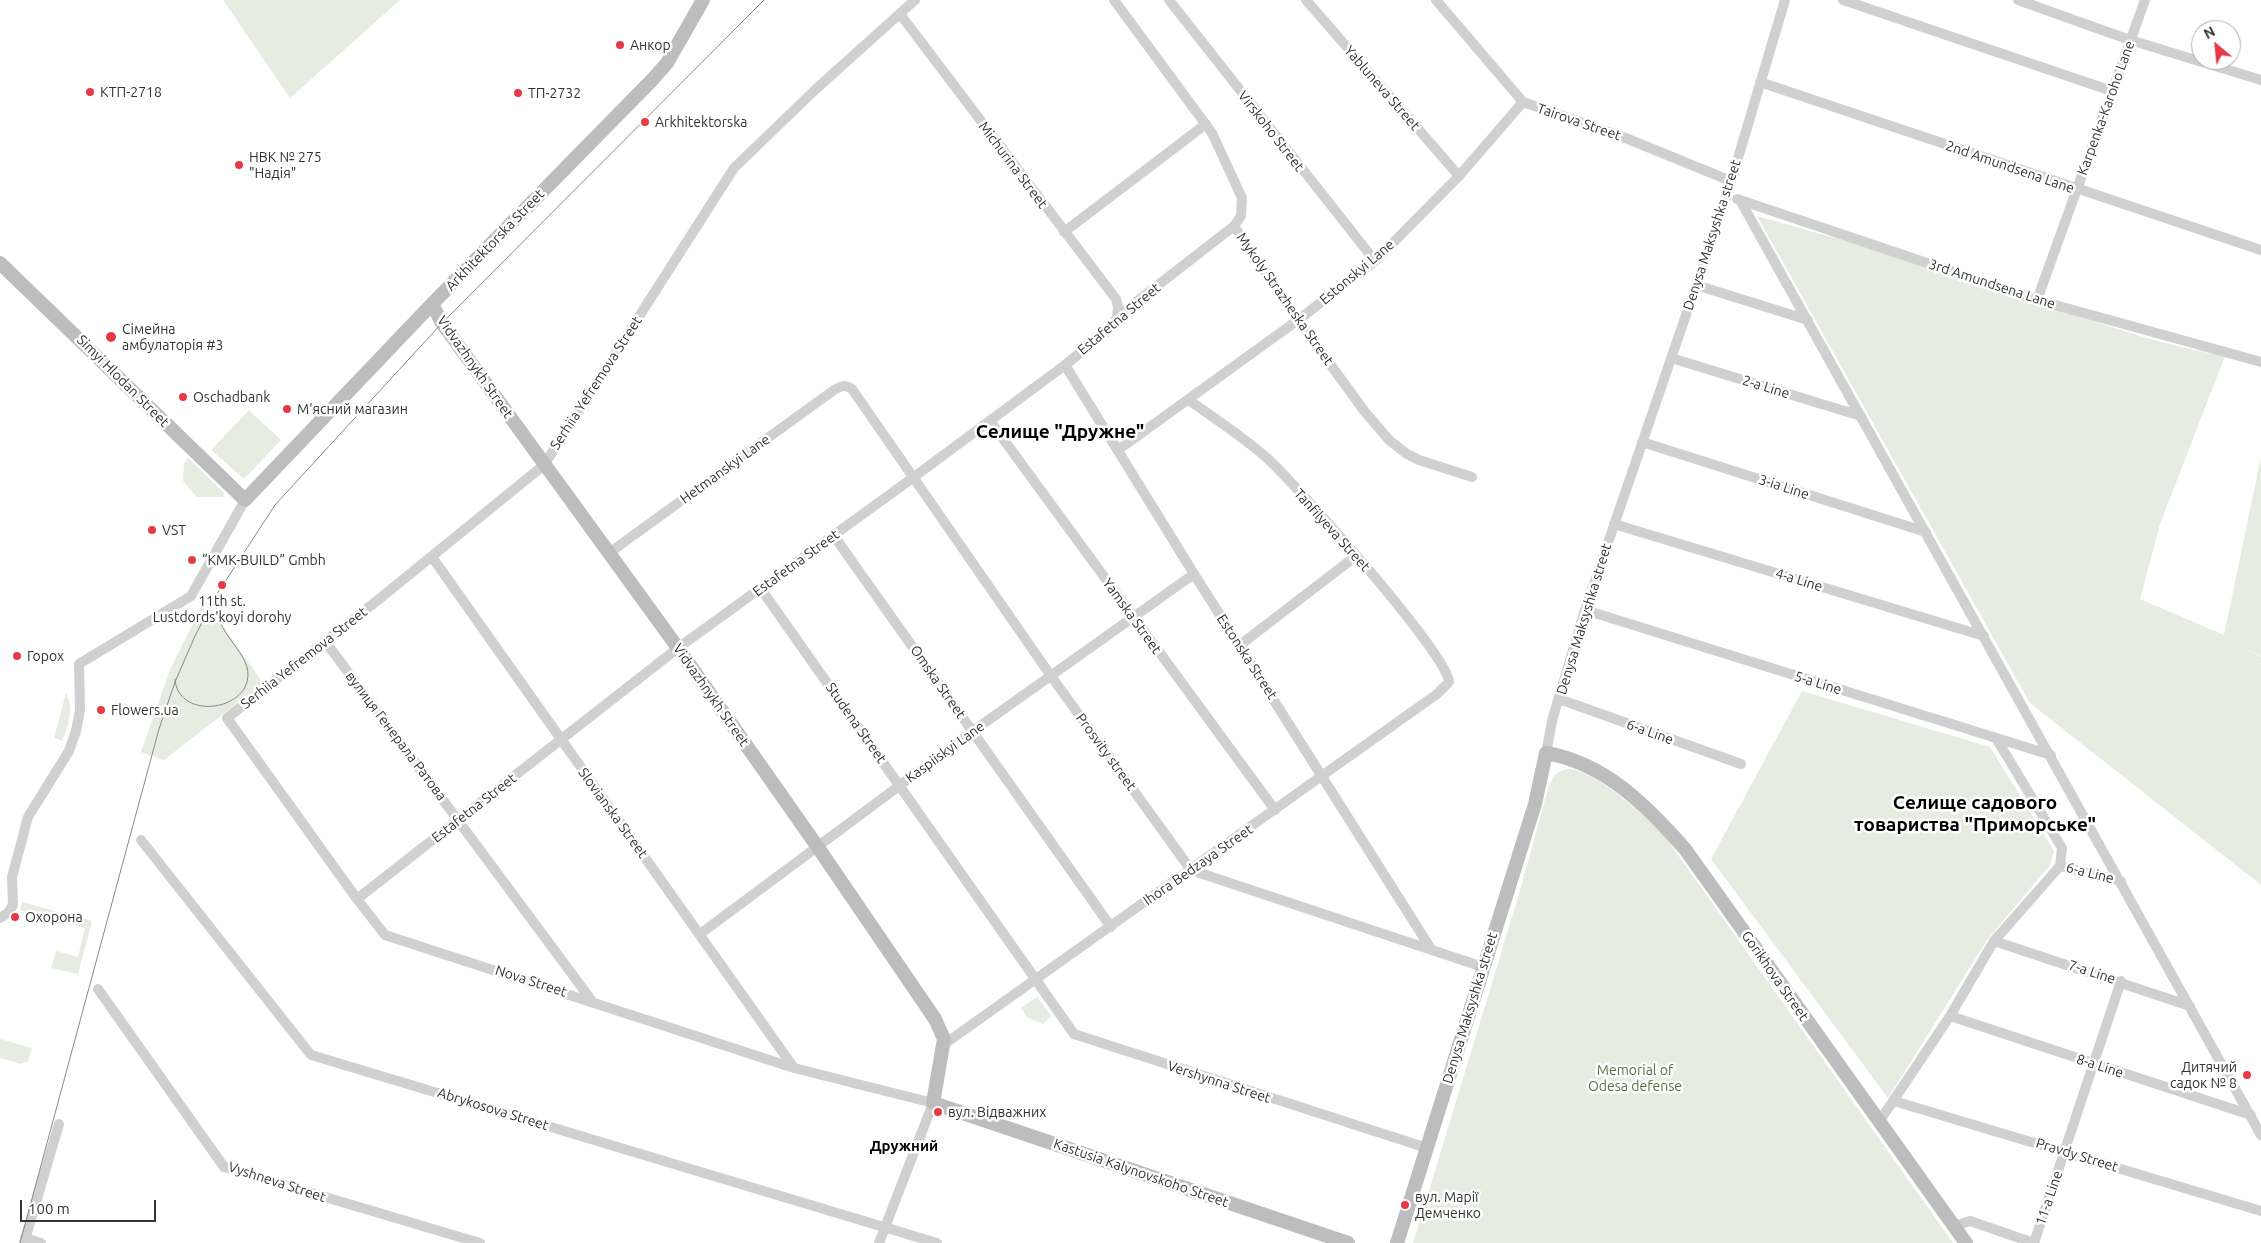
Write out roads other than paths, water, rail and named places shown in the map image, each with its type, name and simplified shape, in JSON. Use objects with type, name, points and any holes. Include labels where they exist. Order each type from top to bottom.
[{"type":"street","name":"Arkhitektorska Street","points":[[245,500],[432,304],[653,79],[680,42],[703,0]]},
{"type":"street","name":"Serhiia Yefremova Street","points":[[227,718],[432,557],[544,465],[734,168],[820,85],[915,0]]},
{"type":"street","name":"Mykoly Strazheska Street","points":[[1114,0],[1206,124],[1242,198],[1241,216],[1234,226],[1298,320],[1365,412],[1398,449],[1419,460],[1472,476]]},
{"type":"street","name":"Virskoho Street","points":[[1169,0],[1375,261]]},
{"type":"street","name":"Yabluneva Street","points":[[1306,0],[1459,176]]},
{"type":"street","name":"Tairova Street","points":[[1436,0],[1523,102],[1623,137],[1731,181]]},
{"type":"street","name":"Denysa Maksyshka street","points":[[1397,1243],[1535,804],[1553,717],[1585,610],[1727,195],[1785,0]]},
{"type":"street","points":[[1843,0],[2112,91]]},
{"type":"street","points":[[2018,0],[2130,40],[2261,80]]},
{"type":"street","name":"Karpenka-Karoho Lane","points":[[2037,300],[2145,0]]},
{"type":"street","name":"Michurina Street","points":[[900,14],[1116,299],[1117,317]]},
{"type":"street","name":"2nd Amundsena Lane","points":[[1760,82],[2076,190],[2261,250]]},
{"type":"street","name":"Estonskyi Lane","points":[[1118,450],[1298,320],[1375,261],[1459,176],[1523,102]]},
{"type":"street","points":[[1064,232],[1206,124]]},
{"type":"street","name":"3rd Amundsena Lane","points":[[1727,195],[2037,300],[2261,362]]},
{"type":"street","points":[[1740,200],[2051,755],[2261,1135]]},
{"type":"street","name":"Estafetna Street","points":[[357,899],[678,648],[834,536],[1065,365],[1111,328],[1117,317],[1234,226]]},
{"type":"street","name":"Simyi Hlodan Street","points":[[0,263],[245,500]]},
{"type":"street","points":[[1696,285],[1808,320]]},
{"type":"street","name":"Vidvazhnykh Street","points":[[432,304],[442,323],[678,648],[817,846],[935,1019],[941,1030],[943,1045],[933,1103]]},
{"type":"street","name":"2-a Line","points":[[1671,358],[1861,416]]},
{"type":"street","name":"Estonska Street","points":[[1065,365],[1194,574],[1431,949]]},
{"type":"street","name":"Prosvity street","points":[[842,386],[852,389],[1050,676],[1191,870]]},
{"type":"street","name":"Hetmanskyi Lane","points":[[610,553],[842,386]]},
{"type":"street","name":"Tanfilyeva Street","points":[[1189,400],[1268,459],[1356,556],[1414,626],[1445,668],[1449,682]]},
{"type":"street","name":"Yamska Street","points":[[990,420],[1132,617],[1275,810]]},
{"type":"street","name":"3-ia Line","points":[[1642,442],[1926,532]]},
{"type":"street","points":[[0,918],[8,913],[13,905],[12,877],[28,817],[69,751],[76,732],[80,710],[79,664],[191,596],[245,500]]},
{"type":"street","name":"4-a Line","points":[[1614,524],[1984,636]]},
{"type":"street","name":"Omska Street","points":[[834,536],[1111,927]]},
{"type":"street","points":[[1240,645],[1356,556]]},
{"type":"street","name":"Slovianska Street","points":[[432,557],[794,1068]]},
{"type":"street","name":"Kaspiiskyi Lane","points":[[700,934],[900,785],[1194,574]]},
{"type":"street","name":"Studena Street","points":[[761,589],[1036,981]]},
{"type":"street","name":"5-a Line","points":[[1585,610],[2051,755]]},
{"type":"street","name":"вулиця Генерала Ратова","points":[[325,641],[592,1000]]},
{"type":"street","name":"Ihora Bedzaya Street","points":[[943,1045],[1036,981],[1437,694],[1449,682]]},
{"type":"street","name":"6-a Line","points":[[1559,699],[1741,764]]},
{"type":"street","name":"Nova Street","points":[[227,718],[357,899],[385,934],[592,1000],[794,1068],[933,1103]]},
{"type":"street","points":[[1879,1122],[1950,1016],[1994,941],[2060,866],[2062,848],[1996,738]]},
{"type":"street","name":"Gorikhova Street","points":[[1546,754],[1571,758],[1593,768],[1622,788],[1663,823],[1685,849],[1966,1243]]},
{"type":"street","name":"Abrykosova Street","points":[[141,840],[311,1054],[937,1243]]},
{"type":"street","name":"6-a Line","points":[[2060,866],[2121,881]]},
{"type":"street","points":[[1191,870],[1483,967]]},
{"type":"street","name":"7-a Line","points":[[1994,941],[2121,981],[2190,1006]]},
{"type":"street","name":"Vershynna Street","points":[[1036,981],[1074,1034],[1079,1037],[1427,1148]]},
{"type":"street","name":"11-a Line","points":[[2034,1243],[2095,1065],[2121,981]]},
{"type":"street","name":"Vyshneva Street","points":[[98,989],[224,1168],[480,1243]]},
{"type":"street","name":"8-a Line","points":[[1950,1016],[2251,1115]]},
{"type":"street","name":"Pravdy Street","points":[[1894,1101],[2261,1211]]},
{"type":"street","points":[[879,1243],[933,1103]]},
{"type":"street","name":"Kastusia Kalynovskoho Street","points":[[933,1103],[1348,1243]]},
{"type":"street","points":[[41,1243],[25,1240],[59,1124]]},
{"type":"street","points":[[1954,1226],[1964,1221],[1975,1222],[2034,1243]]},
{"type":"tram line","points":[[20,1243],[159,729],[175,682],[195,636],[217,594],[275,505],[442,323],[764,0]]},
{"type":"tram line","points":[[175,679],[178,691],[186,700],[196,705],[208,706],[221,705],[232,700],[241,692],[247,682],[248,672],[245,662],[220,623],[216,598]]},
{"type":"place","name":"Анкор","points":[[620,45]]},
{"type":"place","name":"КТП-2718","points":[[90,92]]},
{"type":"place","name":"ТП-2732","points":[[518,93]]},
{"type":"place","name":"Arkhitektorska","points":[[645,122]]},
{"type":"place","name":"НВК № 275 \"Надія\"","points":[[239,165]]},
{"type":"place","name":"Сімейна амбулаторія #3","points":[[111,337]]},
{"type":"place","name":"Oschadbank","points":[[183,397]]},
{"type":"place","name":"М'ясний магазин","points":[[287,409]]},
{"type":"place","name":"VST","points":[[152,530]]},
{"type":"place","name":"“KMK-BUILD” Gmbh","points":[[192,560]]},
{"type":"place","name":"11th st. Lustdords'koyi dorohy","points":[[222,585]]},
{"type":"place","name":"Горох","points":[[17,656]]},
{"type":"place","name":"Flowers.ua","points":[[101,710]]},
{"type":"place","name":"Охорона","points":[[15,917]]},
{"type":"place","name":"Дитячий садок № 8","points":[[2247,1075]]},
{"type":"place","name":"вул. Відважних","points":[[938,1112]]},
{"type":"place","name":"вул. Марії Демченко","points":[[1405,1205]]},
{"type":"district","name":"Селище \"Дружне\"","points":[[1060,432]]},
{"type":"district","name":"Селище садового товариства \"Приморське\"","points":[[1975,814]]},
{"type":"district","name":"Дружний","points":[[904,1146]]},
{"type":"park label","name":"Memorial of Odesa defense","points":[[1635,1078]]}]
